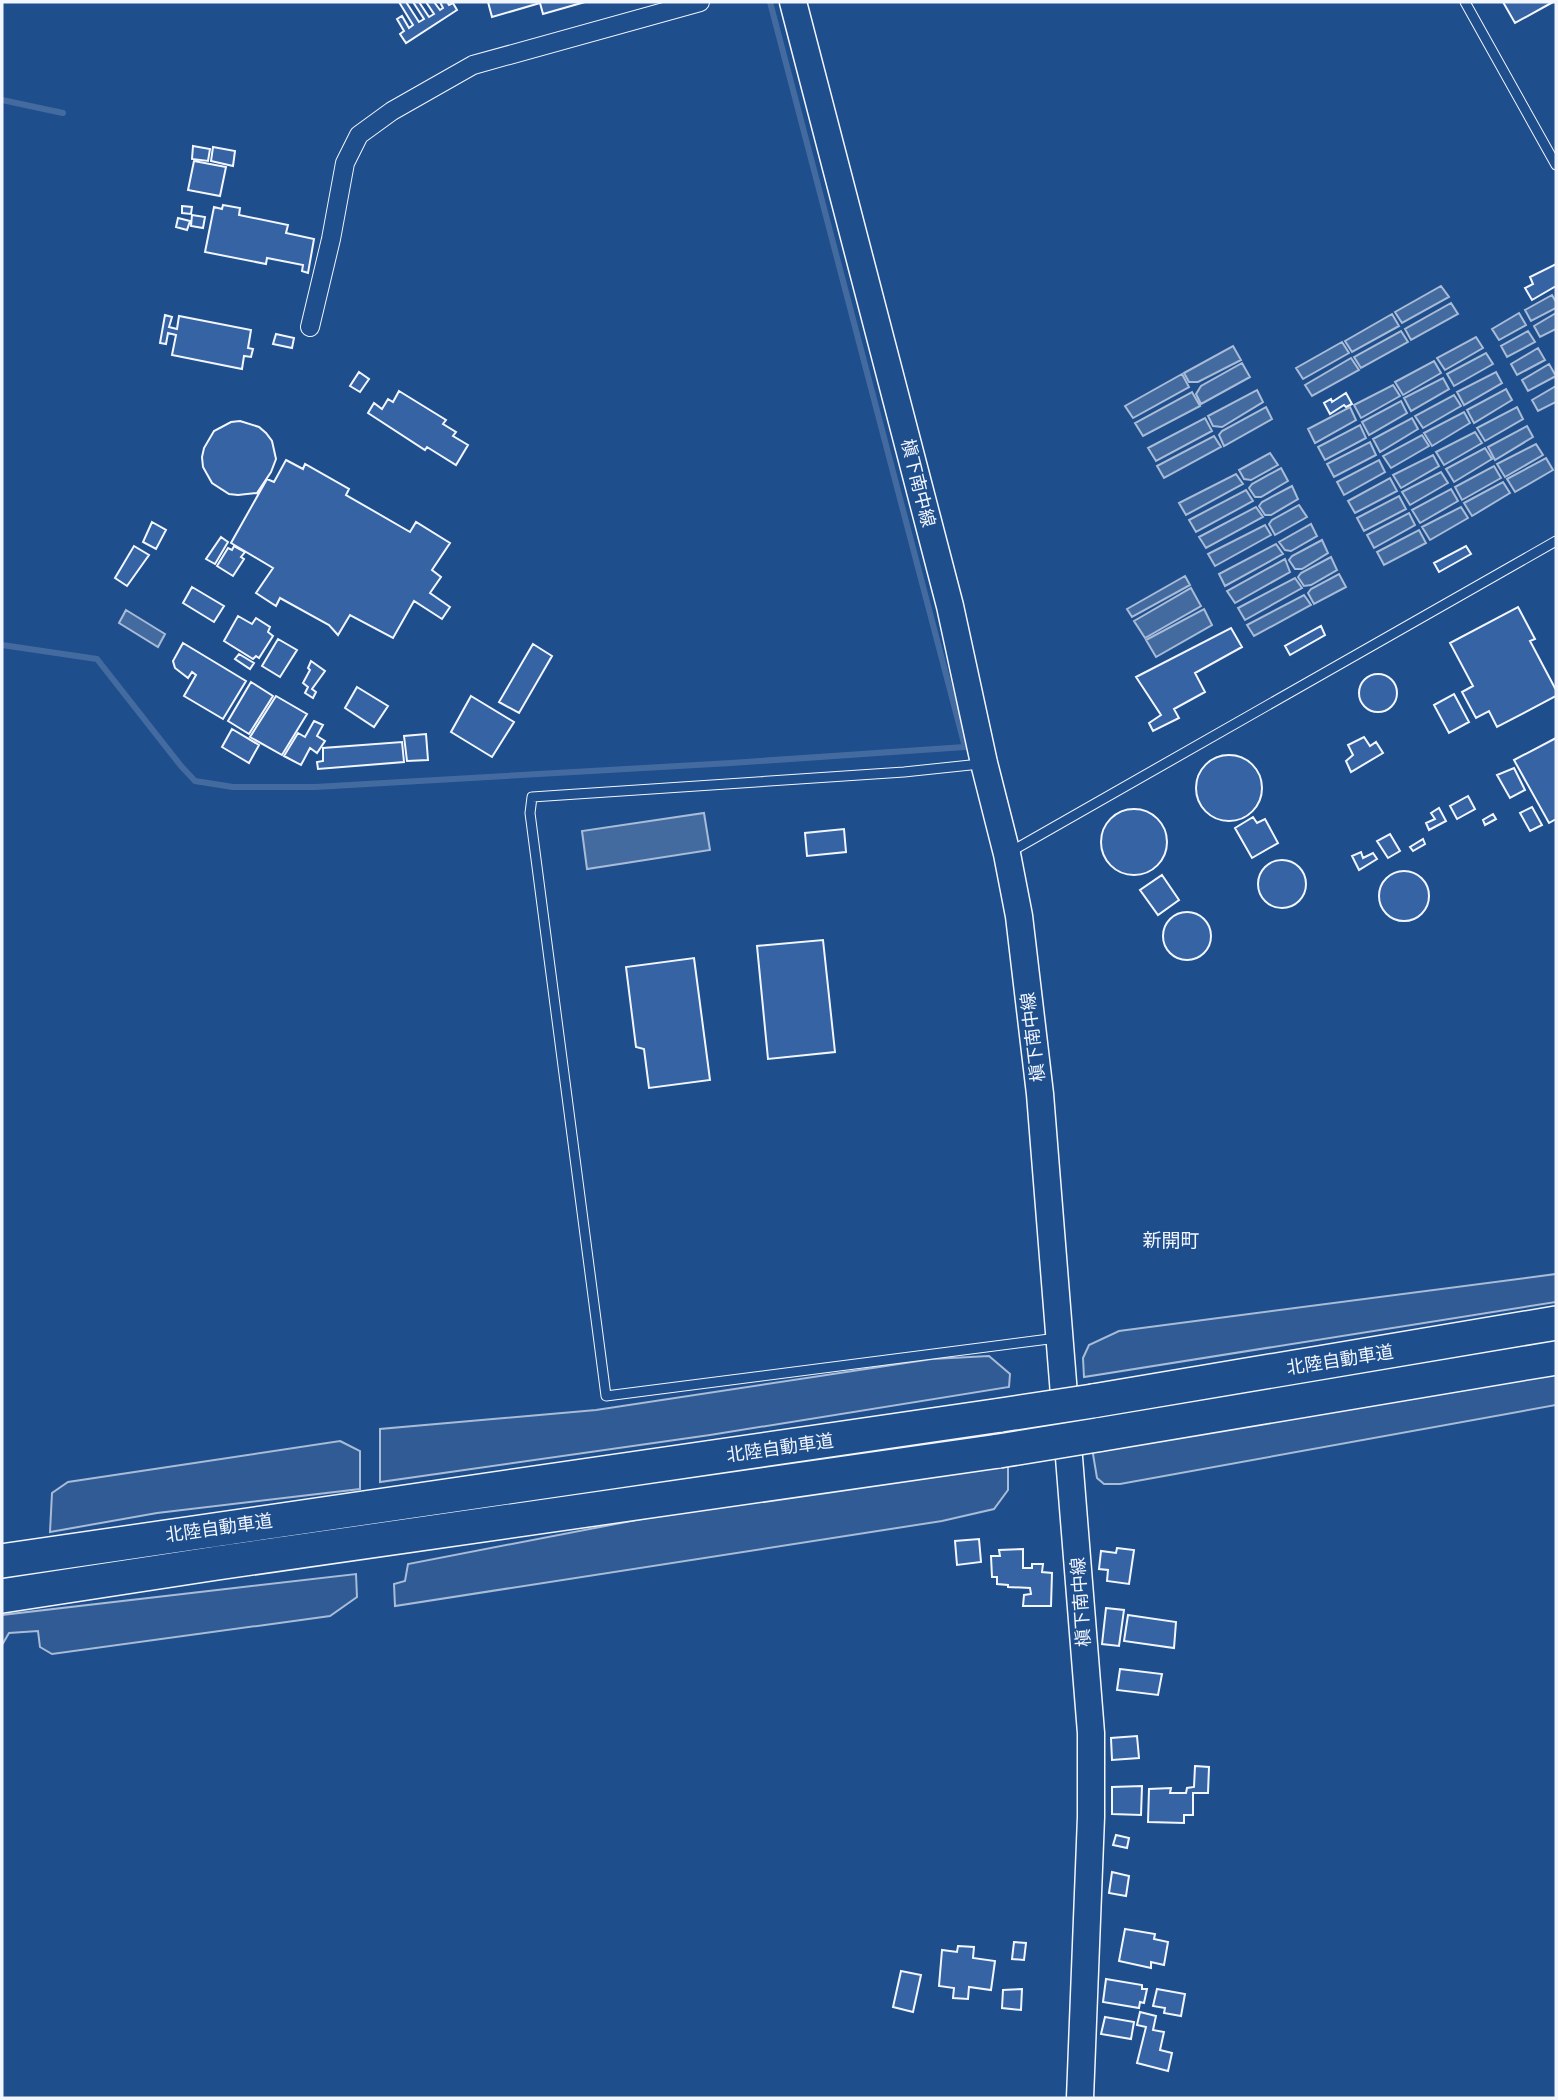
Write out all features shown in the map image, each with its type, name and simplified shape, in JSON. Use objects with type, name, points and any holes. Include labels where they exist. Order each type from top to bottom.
[{"type":"highway","name":"北陸自動車道","points":[[2,1561],[1093,1401],[1556,1323]]},
{"type":"highway","name":"北陸自動車道","points":[[2,1596],[999,1451],[1556,1358]]},
{"type":"main road","name":"槇下南中線","points":[[793,2],[950,606],[984,764],[1007,854],[1018,916],[1040,1094],[1091,1733],[1091,1817],[1080,2098]]},
{"type":"street","points":[[310,327],[331,239],[345,163],[359,135],[392,111],[473,65],[700,2]]},
{"type":"lane","points":[[1465,2],[1556,165]]},
{"type":"lane","points":[[1007,854],[1556,541]]},
{"type":"lane","points":[[984,764],[904,772],[532,797],[530,813],[595,1313],[606,1396],[1059,1338]]},
{"type":"shaded area","points":[[1441,286],[1449,297],[1402,323],[1395,312]]},
{"type":"shaded area","points":[[1552,295],[1556,308],[1531,321],[1525,310]]},
{"type":"shaded area","points":[[1451,303],[1458,314],[1411,340],[1405,329]]},
{"type":"shaded area","points":[[1519,313],[1526,325],[1499,340],[1492,329]]},
{"type":"shaded area","points":[[1556,313],[1556,329],[1540,337],[1534,326]]},
{"type":"shaded area","points":[[1392,314],[1399,326],[1352,352],[1345,341]]},
{"type":"shaded area","points":[[1401,331],[1408,342],[1361,368],[1354,357]]},
{"type":"shaded area","points":[[1528,331],[1535,342],[1507,357],[1501,346]]},
{"type":"shaded area","points":[[1476,337],[1483,348],[1445,370],[1437,358]]},
{"type":"shaded area","points":[[1342,342],[1349,353],[1303,379],[1296,368]]},
{"type":"shaded area","points":[[1233,346],[1241,360],[1198,382],[1189,382],[1184,373]]},
{"type":"shaded area","points":[[1538,348],[1545,360],[1517,375],[1511,364]]},
{"type":"shaded area","points":[[1486,353],[1493,364],[1454,386],[1447,374]]},
{"type":"shaded area","points":[[1351,358],[1359,370],[1312,396],[1305,385]]},
{"type":"shaded area","points":[[1434,361],[1441,373],[1403,395],[1395,382]]},
{"type":"shaded area","points":[[1242,363],[1250,377],[1201,404],[1196,394],[1201,386]]},
{"type":"shaded area","points":[[1549,364],[1556,376],[1528,391],[1522,380]]},
{"type":"shaded area","points":[[1496,372],[1502,383],[1464,405],[1457,392]]},
{"type":"shaded area","points":[[1182,374],[1189,387],[1133,418],[1125,406]]},
{"type":"shaded area","points":[[1443,378],[1449,389],[1411,411],[1404,398]]},
{"type":"shaded area","points":[[1393,385],[1400,396],[1361,418],[1354,405]]},
{"type":"shaded area","points":[[1556,386],[1556,402],[1538,411],[1532,400]]},
{"type":"shaded area","points":[[1506,389],[1512,400],[1474,423],[1467,410]]},
{"type":"shaded area","points":[[1257,390],[1263,402],[1222,427],[1213,426],[1208,416]]},
{"type":"shaded area","points":[[1192,392],[1200,406],[1143,436],[1135,423]]},
{"type":"shaded area","points":[[1454,395],[1461,406],[1423,428],[1415,416]]},
{"type":"shaded area","points":[[1401,401],[1407,413],[1369,435],[1362,422]]},
{"type":"shaded area","points":[[1266,407],[1272,419],[1224,446],[1219,435],[1222,431]]},
{"type":"shaded area","points":[[1350,407],[1356,420],[1315,443],[1308,429]]},
{"type":"shaded area","points":[[1517,407],[1523,419],[1485,441],[1477,428]]},
{"type":"shaded area","points":[[1464,412],[1470,423],[1432,446],[1424,433]]},
{"type":"shaded area","points":[[1205,418],[1212,431],[1156,461],[1148,448]]},
{"type":"shaded area","points":[[1412,418],[1418,429],[1380,452],[1373,439]]},
{"type":"shaded area","points":[[1360,425],[1366,438],[1325,460],[1318,447]]},
{"type":"shaded area","points":[[1527,426],[1533,437],[1495,460],[1488,447]]},
{"type":"shaded area","points":[[1475,432],[1482,443],[1444,465],[1436,452]]},
{"type":"shaded area","points":[[1422,435],[1429,446],[1391,468],[1383,456]]},
{"type":"shaded area","points":[[1214,436],[1221,447],[1164,478],[1157,466]]},
{"type":"shaded area","points":[[1370,442],[1376,455],[1334,477],[1327,464]]},
{"type":"shaded area","points":[[1536,444],[1543,455],[1505,477],[1497,464]]},
{"type":"shaded area","points":[[1485,448],[1492,459],[1454,482],[1446,469]]},
{"type":"shaded area","points":[[1270,453],[1278,465],[1251,480],[1244,479],[1239,470]]},
{"type":"shaded area","points":[[1433,455],[1439,466],[1401,488],[1393,475]]},
{"type":"shaded area","points":[[1546,458],[1553,470],[1515,492],[1507,479]]},
{"type":"shaded area","points":[[1379,460],[1385,472],[1344,495],[1337,482]]},
{"type":"shaded area","points":[[1494,466],[1501,478],[1462,500],[1455,487]]},
{"type":"shaded area","points":[[1281,468],[1288,481],[1261,497],[1255,497],[1249,488],[1252,484]]},
{"type":"shaded area","points":[[1441,472],[1448,483],[1410,505],[1402,492]]},
{"type":"shaded area","points":[[1236,474],[1243,484],[1186,515],[1179,503]]},
{"type":"shaded area","points":[[1390,478],[1397,491],[1355,513],[1348,501]]},
{"type":"shaded area","points":[[1503,482],[1510,493],[1472,516],[1464,503]]},
{"type":"shaded area","points":[[1292,486],[1298,499],[1271,515],[1265,515],[1259,506],[1262,502]]},
{"type":"shaded area","points":[[1451,489],[1458,501],[1420,523],[1412,510]]},
{"type":"shaded area","points":[[1246,490],[1253,501],[1196,532],[1189,520]]},
{"type":"shaded area","points":[[1399,496],[1406,509],[1364,531],[1357,518]]},
{"type":"shaded area","points":[[1299,505],[1307,517],[1275,535],[1269,524],[1272,520]]},
{"type":"shaded area","points":[[1256,507],[1263,517],[1206,548],[1199,537]]},
{"type":"shaded area","points":[[1461,507],[1468,518],[1430,540],[1422,527]]},
{"type":"shaded area","points":[[1409,513],[1415,525],[1374,548],[1367,535]]},
{"type":"shaded area","points":[[1311,524],[1317,536],[1291,551],[1285,550],[1279,542]]},
{"type":"shaded area","points":[[1265,525],[1271,535],[1215,566],[1208,554]]},
{"type":"shaded area","points":[[1419,530],[1426,543],[1384,565],[1377,552]]},
{"type":"shaded area","points":[[1322,540],[1328,553],[1302,569],[1295,569],[1289,560],[1292,556]]},
{"type":"shaded area","points":[[1276,544],[1283,554],[1225,586],[1219,574]]},
{"type":"shaded area","points":[[1331,557],[1337,570],[1311,585],[1304,586],[1298,577],[1301,573]]},
{"type":"shaded area","points":[[1285,559],[1290,572],[1235,603],[1227,591]]},
{"type":"shaded area","points":[[1339,574],[1346,587],[1314,604],[1308,593],[1311,589]]},
{"type":"shaded area","points":[[1185,576],[1190,585],[1132,617],[1127,609]]},
{"type":"shaded area","points":[[1295,578],[1302,588],[1245,620],[1238,608]]},
{"type":"shaded area","points":[[1191,588],[1201,606],[1145,638],[1134,621]]},
{"type":"shaded area","points":[[1304,595],[1311,605],[1254,636],[1247,625]]},
{"type":"shaded area","points":[[1204,609],[1212,625],[1156,657],[1146,640]]},
{"type":"shaded area","points":[[126,610],[165,634],[158,647],[119,623]]},
{"type":"shaded area","points":[[704,813],[710,850],[587,869],[582,831]]},
{"type":"shaded area","points":[[1556,1274],[1556,1302],[1084,1377],[1083,1358],[1089,1345],[1119,1331]]},
{"type":"shaded area","points":[[989,1356],[1010,1374],[1009,1387],[710,1435],[380,1482],[380,1429],[596,1410],[932,1359]]},
{"type":"shaded area","points":[[1556,1371],[1556,1405],[1120,1484],[1104,1484],[1097,1478],[1092,1448]]},
{"type":"shaded area","points":[[340,1441],[360,1451],[360,1489],[157,1513],[50,1532],[52,1493],[68,1482]]},
{"type":"shaded area","points":[[1008,1464],[1008,1490],[994,1509],[942,1521],[395,1606],[394,1584],[405,1581],[408,1564],[678,1512]]},
{"type":"shaded area","points":[[356,1574],[357,1597],[330,1616],[52,1654],[40,1647],[38,1631],[9,1633],[2,1645],[2,1615]]},
{"type":"building","points":[[399,2],[406,2],[419,22],[424,19],[413,2],[419,2],[429,17],[434,14],[426,2],[434,2],[440,10],[443,8],[440,2],[447,2],[449,5],[453,3],[457,10],[406,43],[400,34],[404,31],[397,19],[402,16],[409,28],[413,25]]},
{"type":"building","points":[[488,2],[585,2],[543,14],[540,3],[492,17]]},
{"type":"building","points":[[1503,2],[1553,2],[1515,23]]},
{"type":"building","points":[[193,146],[210,149],[208,161],[192,159]]},
{"type":"building","points":[[213,147],[235,151],[233,166],[211,161]]},
{"type":"building","points":[[194,161],[226,167],[220,196],[188,190]]},
{"type":"building","points":[[223,205],[240,208],[239,215],[288,225],[286,233],[314,239],[308,273],[302,271],[303,265],[267,258],[266,264],[205,252],[214,207],[222,209]]},
{"type":"building","points":[[182,206],[192,207],[191,214],[182,213]]},
{"type":"building","points":[[192,215],[205,217],[203,228],[191,226]]},
{"type":"building","points":[[178,218],[190,221],[187,230],[176,227]]},
{"type":"building","points":[[1556,264],[1556,286],[1532,300],[1525,288],[1533,284],[1530,277]]},
{"type":"building","points":[[165,315],[172,317],[169,327],[177,329],[179,316],[251,330],[248,348],[253,349],[251,357],[244,356],[242,369],[172,355],[176,335],[168,333],[166,344],[160,343]]},
{"type":"building","points":[[276,334],[294,338],[292,348],[273,344]]},
{"type":"building","points":[[359,372],[369,379],[360,392],[350,386]]},
{"type":"building","points":[[399,391],[446,420],[443,424],[456,432],[453,436],[468,445],[456,465],[427,447],[425,450],[368,413],[374,403],[382,409],[388,399],[393,402]]},
{"type":"building","points":[[1346,393],[1352,404],[1346,407],[1344,405],[1330,414],[1324,403],[1331,399],[1332,402]]},
{"type":"building","points":[[240,421],[259,427],[266,433],[272,441],[276,459],[257,493],[238,495],[229,494],[212,483],[203,467],[202,457],[214,431],[231,422]]},
{"type":"building","points":[[286,460],[303,469],[305,464],[349,489],[346,495],[410,532],[416,522],[450,543],[432,570],[441,577],[430,593],[450,607],[442,619],[414,601],[393,638],[350,615],[338,635],[329,625],[280,598],[276,606],[256,593],[273,568],[231,543],[267,479],[274,482]]},
{"type":"building","points":[[152,522],[166,530],[156,549],[143,542]]},
{"type":"building","points":[[221,537],[228,542],[215,564],[206,559]]},
{"type":"building","points":[[134,546],[149,555],[127,586],[115,578]]},
{"type":"building","points":[[234,546],[245,552],[241,557],[244,559],[233,576],[217,566],[228,548],[232,550]]},
{"type":"building","points":[[1466,546],[1471,554],[1439,572],[1434,563]]},
{"type":"building","points":[[192,587],[224,606],[214,622],[183,603]]},
{"type":"building","points":[[1518,607],[1535,639],[1530,641],[1556,690],[1556,696],[1497,727],[1489,711],[1476,718],[1462,692],[1473,686],[1450,643]]},
{"type":"building","points":[[238,616],[252,624],[256,618],[270,627],[268,632],[273,636],[259,658],[256,656],[253,659],[224,641]]},
{"type":"building","points":[[1321,626],[1325,635],[1290,655],[1285,646]]},
{"type":"building","points":[[1231,628],[1242,647],[1195,673],[1205,692],[1174,709],[1179,718],[1153,731],[1149,723],[1161,715],[1136,677]]},
{"type":"building","points":[[278,639],[297,650],[280,677],[262,666]]},
{"type":"building","points":[[183,643],[246,681],[223,719],[184,696],[196,675],[192,672],[188,678],[175,668],[173,661]]},
{"type":"building","points":[[533,644],[552,656],[519,713],[499,702]]},
{"type":"building","points":[[239,654],[254,663],[250,669],[235,659]]},
{"type":"building","points":[[311,661],[325,671],[312,689],[316,692],[313,698],[305,693],[308,687],[303,683],[310,670],[308,668]]},
{"type":"building","points":[[1378,674],[1392,679],[1397,693],[1392,707],[1378,712],[1364,707],[1359,693],[1364,679]]},
{"type":"building","points":[[251,682],[273,696],[249,734],[228,721]]},
{"type":"building","points":[[357,687],[388,706],[374,727],[345,708]]},
{"type":"building","points":[[1454,694],[1469,722],[1449,733],[1434,705]]},
{"type":"building","points":[[276,696],[307,714],[282,755],[250,737]]},
{"type":"building","points":[[471,696],[514,722],[492,757],[451,732]]},
{"type":"building","points":[[314,721],[323,725],[317,736],[325,741],[317,753],[310,748],[301,765],[284,756],[298,733],[305,737]]},
{"type":"building","points":[[232,729],[259,745],[249,763],[222,747]]},
{"type":"building","points":[[426,734],[428,760],[407,761],[404,736]]},
{"type":"building","points":[[1364,737],[1370,746],[1376,742],[1383,753],[1351,772],[1346,761],[1353,755],[1348,745]]},
{"type":"building","points":[[1556,738],[1556,819],[1549,823],[1514,760]]},
{"type":"building","points":[[402,742],[404,762],[318,769],[317,762],[323,761],[323,748]]},
{"type":"building","points":[[1229,755],[1242,758],[1252,765],[1259,775],[1262,788],[1259,801],[1252,811],[1242,818],[1229,821],[1216,818],[1206,811],[1199,801],[1196,788],[1199,775],[1206,765],[1216,758]]},
{"type":"building","points":[[1514,768],[1525,790],[1510,798],[1497,775]]},
{"type":"building","points":[[1468,796],[1475,809],[1457,819],[1450,806]]},
{"type":"building","points":[[1532,807],[1542,825],[1530,831],[1520,813]]},
{"type":"building","points":[[1439,808],[1446,821],[1429,830],[1426,823],[1435,819],[1431,813]]},
{"type":"building","points":[[1134,809],[1147,811],[1162,824],[1167,842],[1165,855],[1152,870],[1134,875],[1121,873],[1106,860],[1101,842],[1103,829],[1116,814]]},
{"type":"building","points":[[1493,814],[1496,819],[1485,825],[1483,820]]},
{"type":"building","points":[[1253,817],[1257,823],[1265,819],[1278,843],[1252,858],[1235,828]]},
{"type":"building","points":[[844,829],[846,852],[807,856],[805,833]]},
{"type":"building","points":[[1390,834],[1400,851],[1388,858],[1377,841]]},
{"type":"building","points":[[1423,839],[1425,844],[1413,851],[1410,847]]},
{"type":"building","points":[[1361,852],[1363,858],[1373,853],[1377,859],[1359,870],[1352,856]]},
{"type":"building","points":[[1282,860],[1299,867],[1306,884],[1299,901],[1282,908],[1265,901],[1258,884],[1265,867]]},
{"type":"building","points":[[1404,871],[1422,878],[1429,896],[1422,914],[1404,921],[1386,914],[1379,896],[1386,878]]},
{"type":"building","points":[[1162,875],[1179,900],[1158,915],[1140,890]]},
{"type":"building","points":[[1187,912],[1196,913],[1204,919],[1210,927],[1210,945],[1204,953],[1196,959],[1187,960],[1178,959],[1170,953],[1164,945],[1163,936],[1164,927],[1170,919],[1178,913]]},
{"type":"building","points":[[823,940],[835,1052],[768,1059],[757,946]]},
{"type":"building","points":[[694,958],[710,1080],[649,1088],[644,1049],[636,1047],[626,967]]},
{"type":"building","points":[[979,1539],[981,1562],[957,1565],[955,1541]]},
{"type":"building","points":[[1117,1548],[1134,1550],[1129,1584],[1107,1581],[1108,1570],[1099,1569],[1101,1551],[1116,1553]]},
{"type":"building","points":[[1023,1549],[1023,1568],[1032,1568],[1032,1564],[1043,1564],[1042,1572],[1052,1573],[1051,1606],[1023,1606],[1024,1595],[1031,1594],[1030,1588],[997,1584],[997,1577],[992,1577],[991,1556],[1000,1556],[999,1550]]},
{"type":"building","points":[[1106,1608],[1124,1610],[1119,1646],[1102,1644]]},
{"type":"building","points":[[1128,1615],[1176,1622],[1174,1648],[1124,1641]]},
{"type":"building","points":[[1120,1669],[1162,1674],[1158,1695],[1117,1690]]},
{"type":"building","points":[[1137,1736],[1139,1758],[1112,1760],[1111,1738]]},
{"type":"building","points":[[1195,1766],[1209,1767],[1208,1793],[1193,1793],[1193,1815],[1184,1815],[1184,1823],[1148,1822],[1149,1789],[1171,1788],[1170,1793],[1186,1793],[1187,1788],[1194,1787]]},
{"type":"building","points":[[1142,1786],[1141,1815],[1112,1814],[1112,1787]]},
{"type":"building","points":[[1116,1835],[1129,1838],[1127,1848],[1113,1845]]},
{"type":"building","points":[[1112,1872],[1129,1876],[1126,1896],[1109,1893]]},
{"type":"building","points":[[1125,1929],[1155,1934],[1154,1939],[1168,1942],[1164,1965],[1151,1962],[1151,1968],[1119,1961]]},
{"type":"building","points":[[1014,1942],[1026,1943],[1024,1960],[1012,1959]]},
{"type":"building","points":[[958,1946],[974,1947],[973,1958],[995,1961],[991,1990],[969,1987],[968,1999],[953,1998],[954,1988],[939,1986],[942,1950],[957,1952]]},
{"type":"building","points":[[901,1971],[921,1975],[913,2012],[893,2007]]},
{"type":"building","points":[[1106,1979],[1142,1985],[1142,1989],[1147,1989],[1144,2003],[1140,2002],[1139,2008],[1103,2002]]},
{"type":"building","points":[[1022,1989],[1021,2010],[1002,2008],[1003,1990]]},
{"type":"building","points":[[1157,1989],[1185,1994],[1181,2016],[1164,2013],[1165,2008],[1153,2006]]},
{"type":"building","points":[[1140,2012],[1156,2016],[1153,2030],[1164,2032],[1160,2050],[1172,2053],[1168,2071],[1137,2063],[1146,2027],[1137,2025]]},
{"type":"building","points":[[1105,2017],[1134,2022],[1131,2039],[1101,2034]]},
{"type":"waterway","points":[[2,645],[97,659],[195,781],[233,787],[315,787],[965,747],[770,2]]},
{"type":"waterway","points":[[2,100],[63,113]]},
{"type":"district","name":"新開町","points":[[1171,1240]]}]
